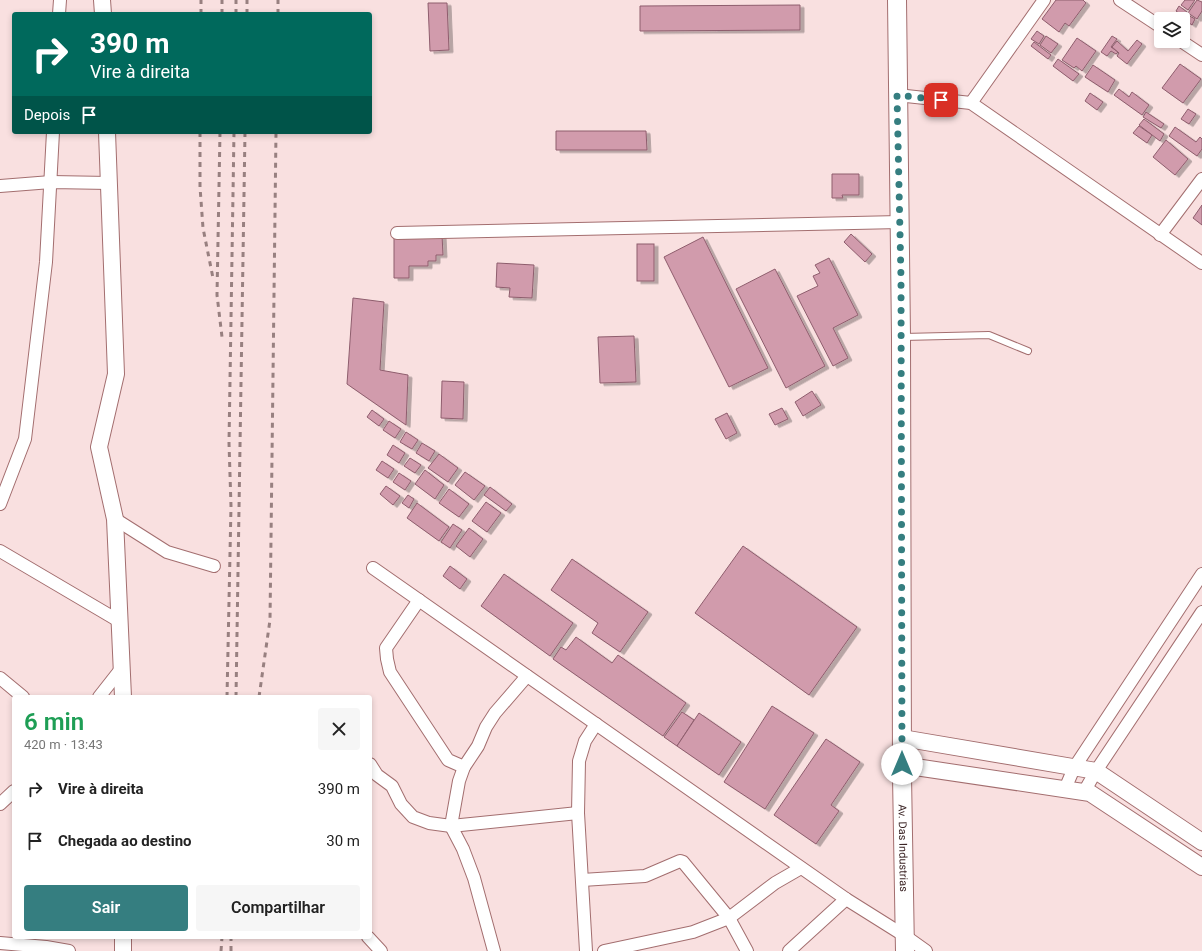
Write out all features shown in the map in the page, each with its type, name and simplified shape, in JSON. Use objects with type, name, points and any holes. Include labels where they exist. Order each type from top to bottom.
[{"type":"main road","name":"Av. Das Industrias","points":[[897,0],[901,337],[902,764],[905,943]]},
{"type":"street","points":[[59,12],[60,0]]},
{"type":"street","points":[[102,0],[103,12]]},
{"type":"street","points":[[971,104],[1044,0]]},
{"type":"street","points":[[1120,0],[1154,22]]},
{"type":"street","points":[[1190,47],[1202,55]]},
{"type":"street","points":[[897,95],[971,104],[1202,263]]},
{"type":"street","points":[[0,504],[4,485],[25,439],[46,262],[53,134]]},
{"type":"street","points":[[107,134],[116,374],[99,447],[115,519],[123,695]]},
{"type":"street","points":[[1160,235],[1202,179]]},
{"type":"street","points":[[0,186],[51,182],[109,183]]},
{"type":"street","points":[[396,233],[900,222]]},
{"type":"street","points":[[115,519],[167,552],[214,566]]},
{"type":"street","points":[[0,551],[119,621]]},
{"type":"street","points":[[373,568],[846,899],[905,943],[926,951]]},
{"type":"street","points":[[1065,790],[1074,768],[1202,574]]},
{"type":"street","points":[[419,600],[386,648],[390,672],[448,760],[464,767]]},
{"type":"street","points":[[1084,792],[1096,771],[1202,612]]},
{"type":"street","points":[[101,695],[121,669]]},
{"type":"street","points":[[494,951],[474,878],[463,849],[451,826],[459,781],[464,767],[478,746],[486,727],[495,713],[527,676]]},
{"type":"street","points":[[0,678],[21,695]]},
{"type":"street","points":[[586,951],[578,813],[578,761],[585,741],[596,724]]},
{"type":"street","points":[[902,738],[1096,771],[1202,842]]},
{"type":"street","points":[[902,764],[1084,792],[1098,797],[1202,867]]},
{"type":"street","points":[[372,767],[377,775],[392,786],[401,804],[413,817],[429,823],[451,826],[578,813]]},
{"type":"street","points":[[0,804],[12,793]]},
{"type":"street","points":[[582,880],[645,876],[680,861],[693,873],[730,918],[747,951]]},
{"type":"street","points":[[604,951],[693,932],[730,918],[776,883],[802,868]]},
{"type":"street","points":[[789,951],[846,899]]},
{"type":"street","points":[[122,951],[123,939]]},
{"type":"street","points":[[370,939],[381,951]]},
{"type":"street","points":[[0,943],[46,947],[69,951]]},
{"type":"lane","points":[[901,337],[989,335],[1028,352]]},
{"type":"building","points":[[1056,0],[1083,0],[1086,3],[1069,26],[1065,23],[1059,32],[1042,19]]},
{"type":"building","points":[[1185,0],[1195,0],[1188,10],[1181,5]]},
{"type":"building","points":[[1197,0],[1202,2],[1202,11],[1197,19],[1189,12]]},
{"type":"building","points":[[428,3],[447,3],[449,50],[430,51]]},
{"type":"building","points":[[800,5],[800,30],[640,31],[640,6]]},
{"type":"building","points":[[1179,6],[1187,12],[1177,12],[1176,11]]},
{"type":"building","points":[[1190,16],[1195,19],[1192,25],[1190,24]]},
{"type":"building","points":[[1037,31],[1044,36],[1039,44],[1031,39]]},
{"type":"building","points":[[1046,36],[1058,44],[1051,53],[1040,45]]},
{"type":"building","points":[[1112,36],[1117,39],[1111,47],[1118,52],[1116,54],[1111,51],[1107,56],[1101,52]]},
{"type":"building","points":[[1077,38],[1096,51],[1082,71],[1076,66],[1074,68],[1062,60]]},
{"type":"building","points":[[1137,40],[1142,44],[1127,64],[1117,56],[1119,53],[1112,47],[1117,41],[1128,51]]},
{"type":"building","points":[[1034,42],[1051,55],[1048,59],[1031,46]]},
{"type":"building","points":[[1058,59],[1079,74],[1073,81],[1053,66]]},
{"type":"building","points":[[1180,64],[1201,79],[1183,103],[1162,88]]},
{"type":"building","points":[[1093,65],[1115,80],[1108,92],[1085,77]]},
{"type":"building","points":[[1119,89],[1129,97],[1132,92],[1149,105],[1142,115],[1114,95]]},
{"type":"building","points":[[1090,93],[1103,102],[1097,110],[1085,101]]},
{"type":"building","points":[[1188,109],[1196,114],[1189,124],[1181,119]]},
{"type":"building","points":[[1146,112],[1164,124],[1161,128],[1143,117]]},
{"type":"building","points":[[1144,119],[1164,134],[1160,141],[1139,125]]},
{"type":"building","points":[[1139,126],[1152,135],[1147,143],[1133,133]]},
{"type":"building","points":[[1175,127],[1196,142],[1200,137],[1202,139],[1202,149],[1197,156],[1169,136]]},
{"type":"building","points":[[556,131],[646,131],[647,150],[556,150]]},
{"type":"building","points":[[1166,140],[1188,159],[1175,175],[1153,157]]},
{"type":"building","points":[[832,174],[859,174],[859,195],[842,195],[843,198],[832,198]]},
{"type":"building","points":[[1202,205],[1202,225],[1193,218]]},
{"type":"building","points":[[851,234],[872,254],[865,262],[844,242]]},
{"type":"building","points":[[442,235],[443,255],[436,255],[436,261],[428,261],[428,266],[409,266],[409,278],[394,278],[394,236]]},
{"type":"building","points":[[703,237],[768,368],[729,387],[664,257]]},
{"type":"building","points":[[637,244],[654,244],[654,281],[637,281]]},
{"type":"building","points":[[829,258],[858,315],[833,328],[848,358],[833,366],[797,296],[818,286],[813,276],[820,273],[815,265]]},
{"type":"building","points":[[497,263],[534,265],[532,298],[509,297],[510,288],[496,287]]},
{"type":"building","points":[[775,269],[825,366],[786,388],[736,289]]},
{"type":"building","points":[[353,298],[384,302],[380,370],[408,375],[406,425],[347,384]]},
{"type":"building","points":[[634,336],[636,382],[600,383],[598,337]]},
{"type":"building","points":[[442,381],[464,382],[463,419],[441,418]]},
{"type":"building","points":[[812,391],[821,405],[803,416],[795,402]]},
{"type":"building","points":[[782,408],[788,419],[775,425],[769,414]]},
{"type":"building","points":[[372,410],[384,419],[379,426],[367,417]]},
{"type":"building","points":[[727,413],[737,433],[726,439],[715,419]]},
{"type":"building","points":[[389,421],[401,429],[395,438],[383,430]]},
{"type":"building","points":[[406,432],[418,440],[412,449],[400,442]]},
{"type":"building","points":[[422,443],[435,451],[429,461],[416,453]]},
{"type":"building","points":[[393,445],[405,453],[399,463],[387,455]]},
{"type":"building","points":[[439,454],[458,468],[448,482],[428,468]]},
{"type":"building","points":[[410,458],[421,465],[415,473],[404,466]]},
{"type":"building","points":[[382,461],[394,469],[388,478],[376,470]]},
{"type":"building","points":[[425,470],[444,485],[435,499],[415,484]]},
{"type":"building","points":[[465,472],[485,486],[474,500],[455,485]]},
{"type":"building","points":[[399,473],[411,481],[405,490],[393,482]]},
{"type":"building","points":[[386,486],[400,496],[393,505],[380,494]]},
{"type":"building","points":[[490,487],[512,504],[506,511],[484,495]]},
{"type":"building","points":[[449,489],[469,504],[459,517],[439,503]]},
{"type":"building","points":[[408,495],[414,499],[409,508],[402,503]]},
{"type":"building","points":[[486,502],[501,513],[487,532],[472,521]]},
{"type":"building","points":[[417,503],[449,527],[439,541],[407,518]]},
{"type":"building","points":[[453,524],[462,530],[450,548],[441,542]]},
{"type":"building","points":[[469,528],[483,539],[470,557],[456,546]]},
{"type":"building","points":[[743,546],[857,627],[809,695],[695,613]]},
{"type":"building","points":[[572,559],[648,612],[620,652],[592,633],[598,623],[551,590]]},
{"type":"building","points":[[450,566],[467,579],[460,589],[443,576]]},
{"type":"building","points":[[504,574],[573,623],[550,656],[481,606]]},
{"type":"building","points":[[576,637],[612,663],[618,655],[686,703],[663,736],[553,659],[561,647],[566,650]]},
{"type":"building","points":[[772,706],[814,733],[765,809],[724,782]]},
{"type":"building","points":[[682,712],[694,720],[677,746],[664,737]]},
{"type":"building","points":[[699,713],[741,742],[719,775],[677,746]]},
{"type":"building","points":[[826,739],[860,762],[831,805],[839,811],[816,844],[774,815]]},
{"type":"railway","points":[[201,0],[201,12]]},
{"type":"railway","points":[[222,0],[222,12]]},
{"type":"railway","points":[[236,0],[236,12]]},
{"type":"railway","points":[[247,0],[247,12]]},
{"type":"railway","points":[[278,0],[278,12]]},
{"type":"railway","points":[[200,134],[200,187],[203,228],[213,278]]},
{"type":"railway","points":[[220,134],[217,295],[222,337]]},
{"type":"railway","points":[[227,695],[231,506],[229,443],[234,134]]},
{"type":"railway","points":[[236,695],[245,134]]},
{"type":"railway","points":[[259,695],[270,620],[276,134]]},
{"type":"railway","points":[[221,951],[222,939]]},
{"type":"railway","points":[[231,939],[231,951]]},
{"type":"route","points":[[902,764],[901,279],[897,95],[941,100]]}]
